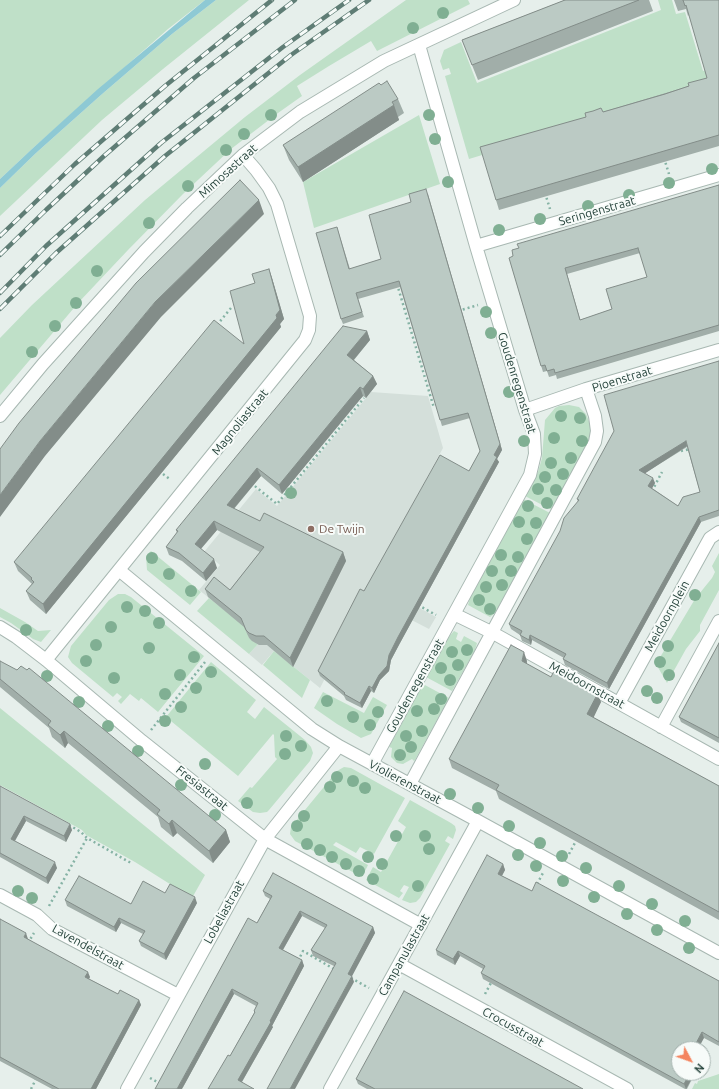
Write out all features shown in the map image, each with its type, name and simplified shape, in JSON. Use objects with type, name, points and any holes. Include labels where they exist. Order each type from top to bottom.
[{"type":"street","name":"Mimosastraat","points":[[0,416],[43,364],[144,252],[187,208],[243,155],[300,112],[384,61],[514,0]]},
{"type":"street","name":"Goudenregenstraat","points":[[372,764],[530,476],[535,454],[534,434],[525,410],[476,246],[419,45]]},
{"type":"street","name":"Magnoliastraat","points":[[46,660],[298,350],[305,340],[309,330],[310,316],[277,204],[269,188],[243,155]]},
{"type":"street","name":"Seringenstraat","points":[[476,246],[719,175]]},
{"type":"street","name":"Pioenstraat","points":[[525,410],[586,389],[719,350]]},
{"type":"street","points":[[410,784],[595,442],[597,431],[595,416],[586,389]]},
{"type":"street","name":"Meidoornplein","points":[[619,703],[704,547],[710,538],[719,532]]},
{"type":"street","name":"Violierenstraat","points":[[119,570],[312,729],[339,746],[719,953]]},
{"type":"street","name":"Meidoornstraat","points":[[452,618],[493,633],[719,759]]},
{"type":"street","points":[[661,727],[719,621]]},
{"type":"street","name":"Fresiastraat","points":[[0,627],[16,637],[46,660],[142,741],[265,839],[421,925]]},
{"type":"street","name":"Lobeliastraat","points":[[127,1089],[265,839],[339,746]]},
{"type":"street","name":"Campanulastraat","points":[[330,1089],[478,821]]},
{"type":"street","name":"Lavendelstraat","points":[[0,895],[37,915],[52,929],[178,995]]},
{"type":"street","name":"Crocusstraat","points":[[399,964],[627,1089]]},
{"type":"path","points":[[662,152],[673,188]]},
{"type":"path","points":[[543,186],[554,223]]},
{"type":"path","points":[[397,282],[434,408]]},
{"type":"path","points":[[454,312],[492,300]]},
{"type":"path","points":[[216,326],[231,308]]},
{"type":"path","points":[[409,325],[417,323]]},
{"type":"path","points":[[248,480],[277,504],[364,398]]},
{"type":"path","points":[[681,451],[696,447]]},
{"type":"path","points":[[159,471],[184,491]]},
{"type":"path","points":[[651,493],[662,472]]},
{"type":"path","points":[[415,603],[452,618]]},
{"type":"path","points":[[142,741],[216,649]]},
{"type":"path","points":[[67,824],[81,832],[87,838],[131,862]]},
{"type":"path","points":[[536,886],[550,860]]},
{"type":"path","points":[[296,964],[303,951],[336,969]]},
{"type":"path","points":[[478,1007],[495,974]]},
{"type":"path","points":[[349,977],[382,995]]},
{"type":"path","points":[[137,1071],[164,1086]]},
{"type":"path","points":[[31,1089],[38,1076]]},
{"type":"shaded area","name":"De Twijn","points":[[371,392],[428,396],[443,448],[371,581],[436,617],[429,629],[367,597],[320,688],[274,651],[262,665],[249,654],[258,644],[249,638],[246,627],[199,590],[220,565],[204,552],[256,489],[277,506]]},
{"type":"green space","points":[[0,0],[205,0],[168,29],[0,179]]},
{"type":"green space","points":[[216,0],[249,0],[102,120],[0,216],[0,188],[36,153],[101,95],[172,34]]},
{"type":"green space","points":[[406,0],[468,0],[470,4],[377,51],[371,41],[297,86],[302,96],[231,149],[183,194],[79,302],[0,395],[0,338],[32,305],[145,200],[245,117],[300,75]]},
{"type":"green space","points":[[658,0],[672,0],[676,14],[685,12],[703,71],[719,67],[719,83],[469,159],[445,76],[451,74],[449,68],[443,70],[440,61],[444,50],[461,42],[477,83],[661,10]]},
{"type":"green space","points":[[419,115],[440,184],[314,228],[303,182]]},
{"type":"green space","points":[[569,405],[579,407],[586,414],[590,424],[591,434],[590,439],[552,510],[525,496],[538,472],[542,458],[545,420],[555,408]]},
{"type":"green space","points":[[523,499],[550,513],[495,613],[490,617],[468,605],[470,598]]},
{"type":"green space","points":[[151,551],[201,592],[190,605],[147,570],[146,556]]},
{"type":"green space","points":[[719,553],[719,590],[700,625],[700,631],[686,649],[667,683],[656,664],[695,599],[712,578],[715,572],[712,566]]},
{"type":"green space","points":[[118,594],[125,594],[131,597],[204,656],[158,712],[141,698],[139,701],[130,694],[121,704],[118,701],[122,697],[117,693],[113,697],[72,663],[68,657],[71,646],[109,600]]},
{"type":"green space","points":[[209,598],[246,627],[249,638],[258,644],[249,654],[197,611]]},
{"type":"green space","points":[[0,608],[38,631],[51,630],[41,642],[33,639],[0,617]]},
{"type":"green space","points":[[454,631],[458,633],[456,639],[461,642],[464,636],[477,643],[475,650],[452,691],[426,677],[447,639]]},
{"type":"green space","points":[[274,651],[310,680],[302,698],[263,665]]},
{"type":"green space","points":[[211,662],[256,700],[247,712],[255,719],[264,707],[305,740],[311,747],[313,753],[310,761],[267,812],[253,812],[238,801],[250,787],[252,788],[277,759],[275,757],[273,734],[238,776],[166,717]]},
{"type":"green space","points":[[423,684],[449,698],[415,760],[414,761],[412,759],[403,764],[397,763],[391,757],[392,748],[389,747]]},
{"type":"green space","points":[[323,692],[364,713],[373,697],[387,705],[371,734],[361,738],[314,708]]},
{"type":"green space","points":[[0,708],[205,875],[192,898],[135,862],[86,835],[82,830],[0,785]]},
{"type":"green space","points":[[344,767],[351,768],[405,798],[374,854],[360,847],[356,853],[336,842],[333,845],[368,865],[362,877],[295,841],[290,834],[291,827],[337,771]]},
{"type":"green space","points":[[410,800],[451,823],[455,826],[456,830],[453,839],[448,836],[445,841],[450,844],[420,898],[416,902],[410,903],[402,900],[409,887],[404,885],[400,891],[403,893],[399,898],[366,880],[373,867],[381,872],[406,827],[398,821]]},
{"type":"green space","points":[[719,1074],[719,1089],[692,1089],[698,1081],[711,1081],[711,1077]]},
{"type":"water","points":[[205,0],[216,0],[172,34],[101,95],[36,153],[0,188],[0,179],[33,148],[98,89]]},
{"type":"building","points":[[565,0],[639,0],[472,65],[462,40]]},
{"type":"building","points":[[683,0],[719,0],[719,135],[496,200],[480,147],[586,117],[585,113],[601,108],[603,112],[665,94],[689,86],[688,83],[707,78],[686,5],[685,6]]},
{"type":"building","points":[[387,81],[398,99],[392,102],[394,105],[298,167],[283,145],[379,83],[381,85]]},
{"type":"building","points":[[240,180],[259,200],[155,302],[40,441],[0,495],[0,449],[19,423],[136,283]]},
{"type":"building","points":[[719,185],[719,325],[555,373],[554,369],[547,371],[545,365],[541,366],[509,258],[513,256],[512,250],[519,248],[517,244]],"holes":[[[638,248],[647,277],[606,289],[612,309],[580,320],[565,268]]]},
{"type":"building","points":[[426,189],[500,444],[494,455],[497,457],[398,637],[389,655],[387,666],[379,675],[372,688],[369,686],[360,703],[344,694],[345,693],[318,671],[360,589],[364,591],[440,455],[469,471],[480,451],[468,413],[440,420],[399,281],[356,293],[362,312],[341,319],[316,233],[337,227],[349,269],[381,259],[369,215],[411,202],[409,194]]},
{"type":"building","points":[[269,269],[280,310],[276,315],[277,318],[43,604],[26,591],[34,582],[31,579],[32,578],[14,562],[214,320],[244,344],[230,291],[255,283],[252,274]]},
{"type":"building","points":[[343,326],[367,331],[347,355],[373,376],[363,389],[360,387],[279,485],[257,468],[227,505],[260,521],[264,513],[343,552],[290,658],[264,636],[256,636],[249,633],[246,630],[241,618],[205,589],[214,577],[230,590],[264,547],[214,521],[195,544],[214,559],[203,573],[179,553],[166,547],[178,531],[176,530]]},
{"type":"building","points":[[719,361],[719,510],[699,517],[607,683],[563,659],[566,654],[530,635],[529,640],[520,635],[522,631],[509,624],[560,531],[564,518],[579,500],[577,499],[614,431],[604,395]],"holes":[[[686,441],[700,492],[683,497],[678,506],[648,486],[653,478],[639,470]]]},
{"type":"building","points":[[719,643],[719,738],[679,717]]},
{"type":"building","points":[[511,645],[524,652],[522,661],[551,677],[555,669],[598,693],[587,714],[719,786],[719,912],[496,790],[499,785],[449,759]]},
{"type":"building","points":[[0,661],[17,670],[21,666],[27,670],[29,668],[226,830],[209,851],[172,820],[169,824],[157,814],[160,810],[64,731],[60,735],[48,725],[51,721],[0,679]]},
{"type":"building","points":[[0,786],[70,824],[64,836],[24,816],[11,839],[55,862],[46,878],[0,853]]},
{"type":"building","points":[[487,855],[503,864],[498,874],[532,891],[536,882],[719,981],[719,1042],[702,1032],[697,1041],[671,1041],[671,1077],[481,973],[485,966],[458,951],[453,959],[436,950]]},
{"type":"building","points":[[273,873],[373,927],[348,974],[352,976],[290,1089],[267,1089],[336,963],[311,950],[327,925],[300,911],[279,948],[302,960],[270,1021],[271,1022],[238,1080],[254,1089],[208,1089],[228,1055],[230,1056],[255,1012],[254,1011],[258,1003],[232,989],[177,1089],[155,1089],[248,918],[257,923],[272,896],[263,891]]},
{"type":"building","points":[[79,876],[131,904],[143,881],[165,893],[170,884],[195,897],[164,954],[139,941],[145,931],[119,918],[114,927],[65,900]]},
{"type":"building","points":[[0,919],[26,933],[24,937],[88,972],[85,977],[118,994],[120,990],[139,1000],[91,1089],[59,1089],[0,1057]]},
{"type":"building","points":[[404,991],[583,1089],[375,1089],[356,1079]]},
{"type":"building","points":[[679,1081],[686,1081],[684,1084]]},
{"type":"railway","points":[[0,236],[75,164],[165,86],[272,0]]},
{"type":"railway","points":[[0,255],[104,156],[194,78],[295,0]]},
{"type":"railway","points":[[0,293],[46,246],[161,143],[283,47],[349,0]]},
{"type":"railway","points":[[0,309],[56,253],[165,156],[291,55],[369,0]]},
{"type":"place","name":"De Twijn","points":[[311,529]]}]
